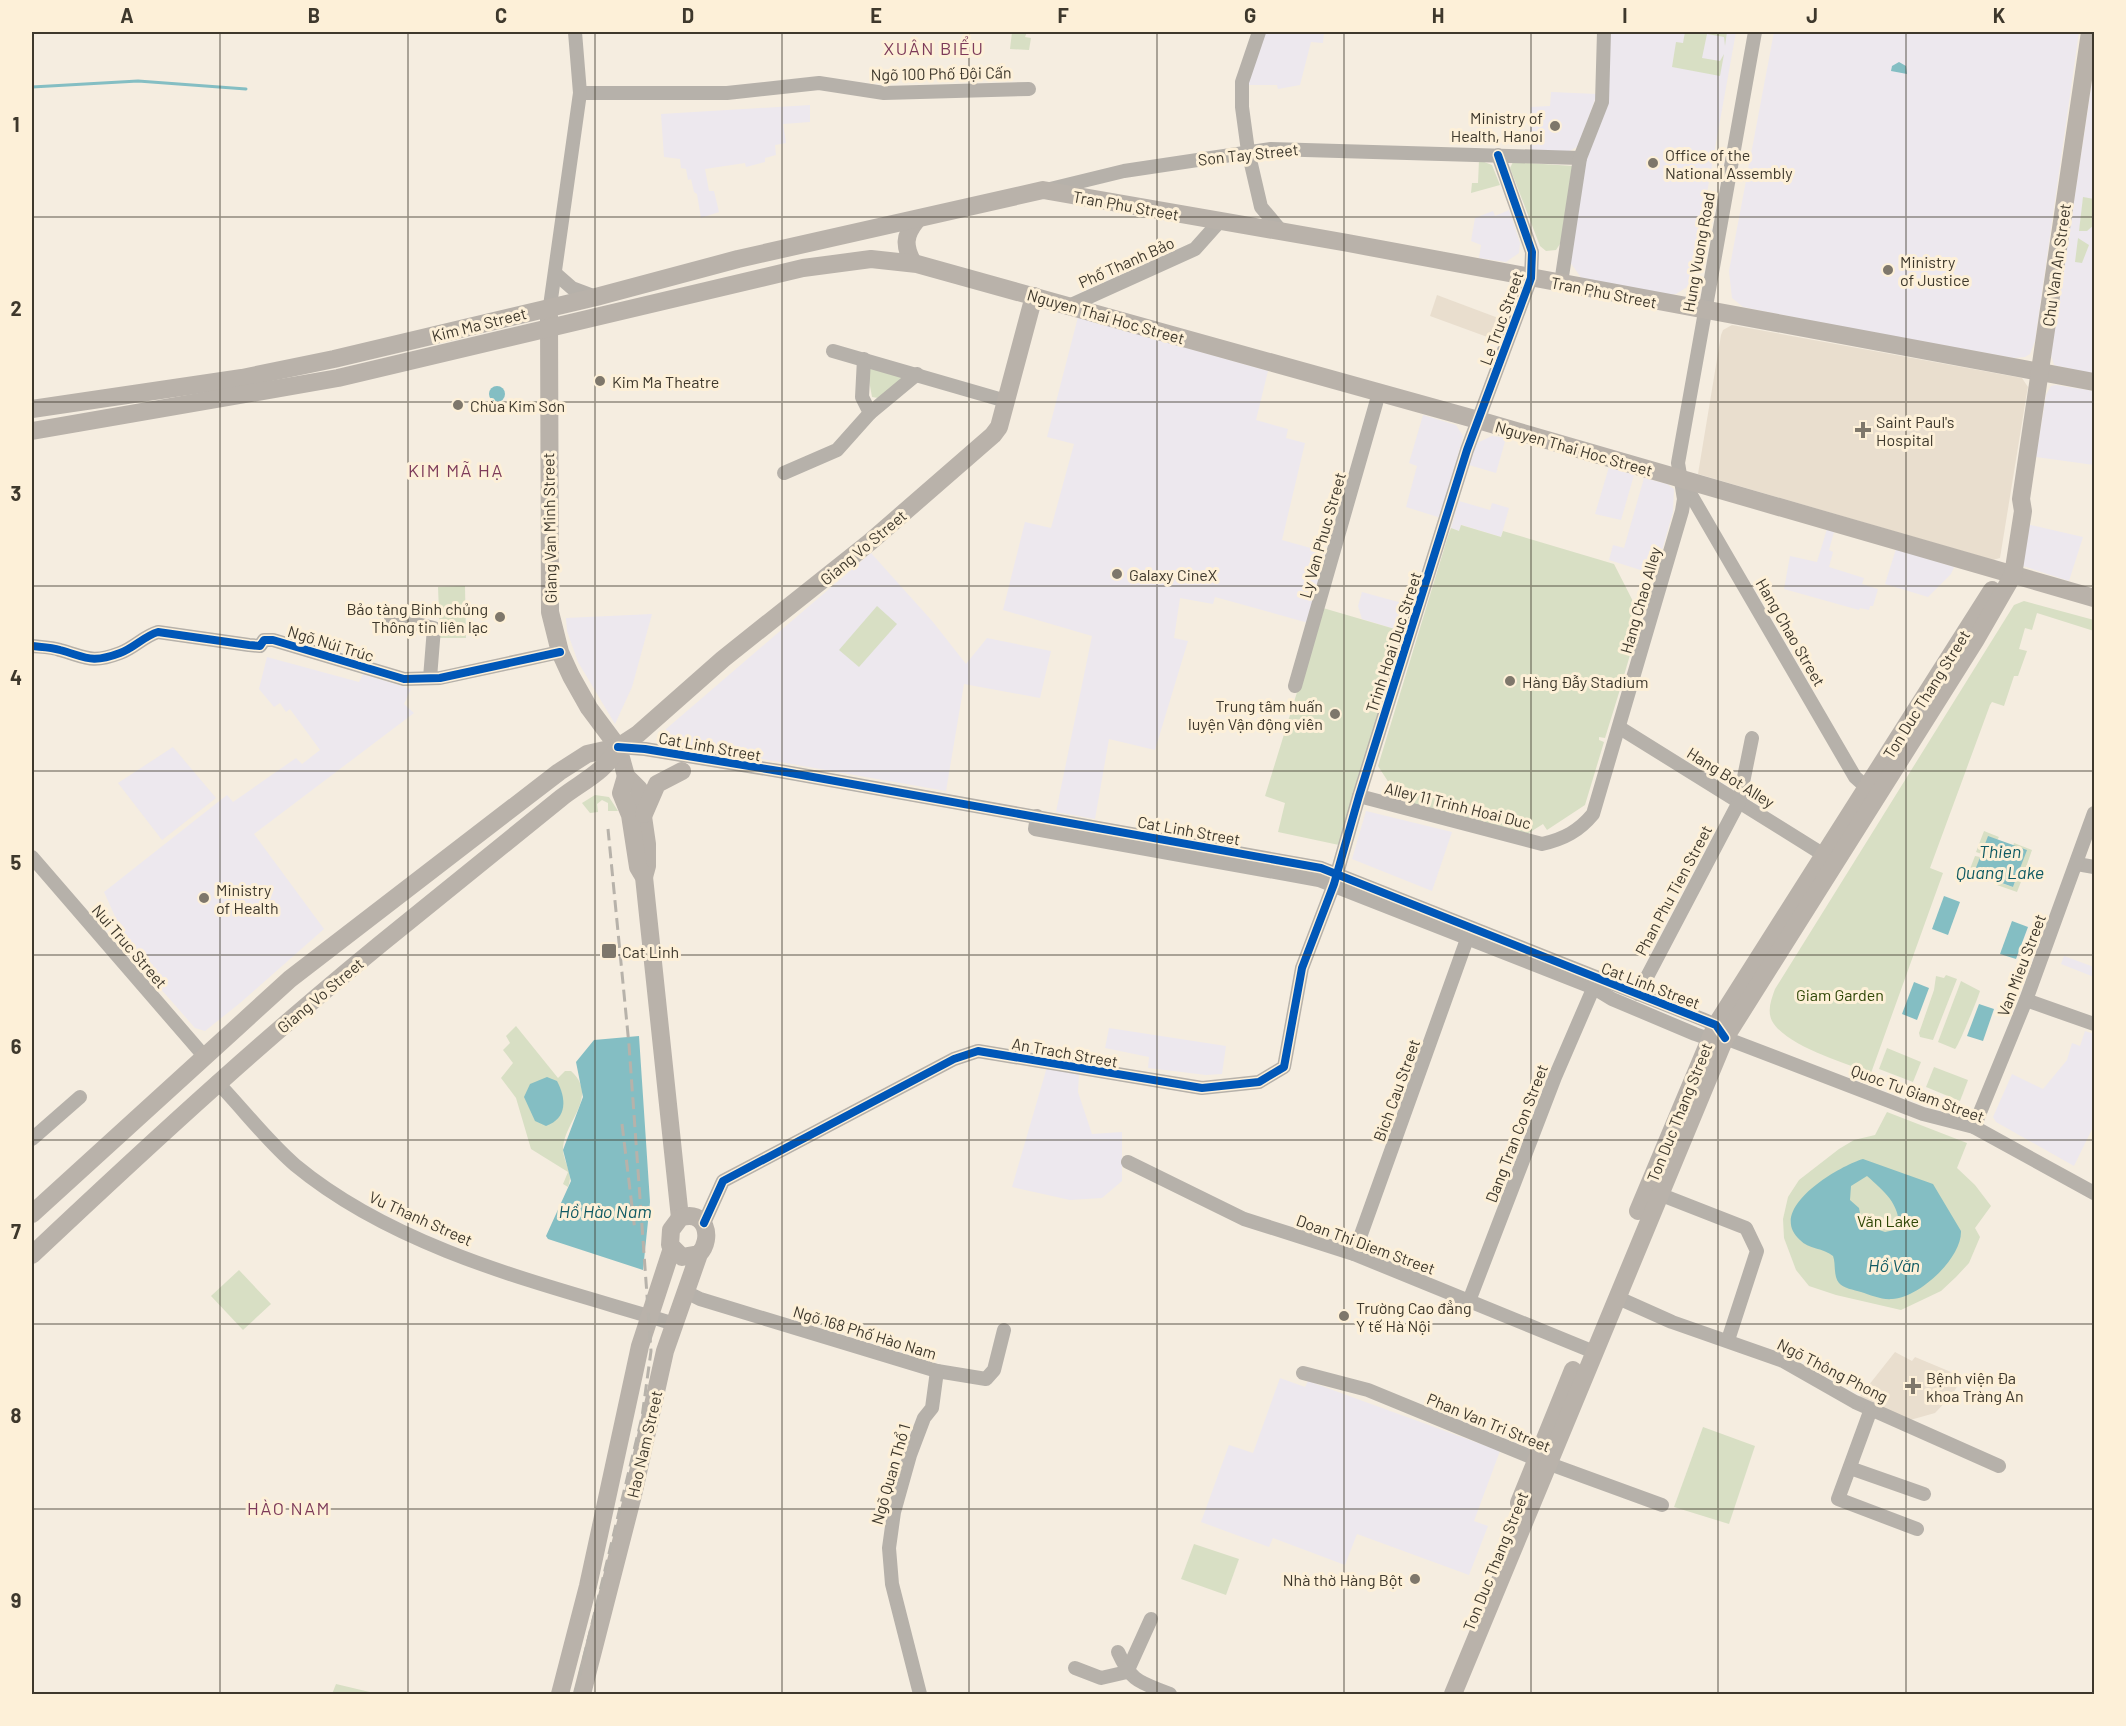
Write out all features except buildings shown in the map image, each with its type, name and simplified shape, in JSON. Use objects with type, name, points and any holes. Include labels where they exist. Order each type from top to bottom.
[{"type":"main road","name":"Chu Van An Street","points":[[2007,573],[2013,511],[2022,499],[2090,32]]},
{"type":"main road","name":"Tran Phu Street","points":[[1043,190],[2094,382]]},
{"type":"main road","name":"Son Tay Street","points":[[919,220],[1043,190]]},
{"type":"main road","name":"Kim Ma Street","points":[[32,409],[242,378],[334,359],[550,306],[596,297],[738,259],[844,234],[919,220]]},
{"type":"main road","points":[[913,263],[906,240],[907,232],[919,220]]},
{"type":"main road","points":[[844,234],[848,260]]},
{"type":"main road","name":"Kim Ma Street","points":[[32,431],[339,378],[803,268],[848,260],[872,259],[913,263]]},
{"type":"main road","name":"Nguyen Thai Hoc Street","points":[[913,263],[1478,420],[2094,598]]},
{"type":"main road","name":"Giang Vo Street","points":[[32,1214],[290,979],[559,772],[586,754],[618,747],[638,734],[723,658],[870,542],[986,442],[999,427],[1034,296]]},
{"type":"main road","name":"Giang Van Minh Street","points":[[550,306],[548,327],[549,599],[560,652],[589,708],[618,747]]},
{"type":"main road","points":[[334,359],[339,378]]},
{"type":"main road","name":"Ton Duc Thang Street","points":[[1588,1349],[1616,1297],[1637,1230],[1659,1194],[1716,1034],[1872,792],[2007,573]]},
{"type":"main road","points":[[559,772],[568,758],[592,739],[594,729],[589,708]]},
{"type":"main road","name":"Giang Vo Street","points":[[32,1255],[217,1082],[408,921],[595,774],[612,758],[618,747]]},
{"type":"main road","name":"Hao Nam Street","points":[[560,1695],[588,1586],[640,1346],[662,1285],[672,1248],[669,1233],[680,1218],[644,877],[647,866],[644,815],[639,789],[625,773],[618,747]]},
{"type":"main road","points":[[644,815],[657,784],[682,771]]},
{"type":"main road","points":[[595,774],[625,773]]},
{"type":"main road","name":"Hao Nam Street","points":[[625,773],[621,793],[630,815],[638,867],[644,877]]},
{"type":"main road","name":"Ton Duc Thang Street","points":[[1453,1695],[1543,1461],[1716,1034],[1824,855],[1872,792]]},
{"type":"main road","points":[[392,901],[408,921]]},
{"type":"main road","points":[[680,1218],[693,1216],[704,1223]]},
{"type":"main road","name":"Hao Nam Street","points":[[582,1695],[633,1495],[665,1351],[699,1254],[707,1242],[704,1223]]},
{"type":"main road","points":[[672,1248],[682,1257],[699,1254]]},
{"type":"main road","points":[[662,1285],[686,1292]]},
{"type":"main road","name":"Ton Duc Thang Street","points":[[1441,1695],[1543,1461]]},
{"type":"main road","points":[[608,1487],[633,1495]]},
{"type":"main road","points":[[566,1670],[587,1675]]},
{"type":"street","points":[[550,306],[580,93],[575,32]]},
{"type":"street","points":[[1259,32],[1242,82],[1242,106],[1248,151],[1262,207],[1282,232]]},
{"type":"street","points":[[1561,283],[1580,158],[1602,102],[1604,32]]},
{"type":"street","name":"Hung Vuong Road","points":[[1682,479],[1678,462],[1755,32]]},
{"type":"street","name":"Ngõ 100 Phố Đội Cấn","points":[[580,93],[727,93],[819,83],[884,93],[1029,89]]},
{"type":"street","name":"Son Tay Street","points":[[1043,190],[1086,179],[1248,151],[1305,148],[1580,158]]},
{"type":"street","name":"Le Truc Street","points":[[1478,420],[1532,278],[1532,252],[1498,155]]},
{"type":"street","points":[[1242,225],[1262,207]]},
{"type":"street","name":"Phố Thanh Bảo","points":[[1069,306],[1195,249],[1220,221]]},
{"type":"street","points":[[556,274],[572,288],[596,297]]},
{"type":"street","points":[[833,351],[1006,401]]},
{"type":"street","points":[[864,359],[862,397],[870,413]]},
{"type":"street","points":[[784,473],[837,450],[870,413],[917,374]]},
{"type":"street","name":"Ly Van Phuc Street","points":[[1295,686],[1379,393]]},
{"type":"street","name":"Trinh Hoai Duc Street","points":[[1335,879],[1478,420]]},
{"type":"street","name":"Hang Chao Alley","points":[[1620,728],[1682,511],[1682,479]]},
{"type":"street","name":"Hang Chao Street","points":[[1682,479],[1855,777],[1872,792]]},
{"type":"street","points":[[391,618],[434,628],[430,678]]},
{"type":"street","name":"Ngõ Núi Trúc","points":[[32,646],[60,650],[82,659],[93,660],[121,653],[149,635],[158,632],[260,646],[264,640],[273,640],[404,679],[430,678],[560,652]]},
{"type":"street","name":"Alley 11 Trinh Hoai Duc","points":[[1359,796],[1523,840],[1542,844],[1557,841],[1583,826],[1593,814],[1620,728]]},
{"type":"street","name":"Hang Bot Alley","points":[[1620,728],[1824,855]]},
{"type":"street","name":"Phan Phu Tien Street","points":[[1638,994],[1739,802],[1752,738]]},
{"type":"street","name":"Cat Linh Street","points":[[618,747],[645,749],[1036,823],[1310,866],[1335,879],[1596,983],[1638,994],[1716,1034]]},
{"type":"street","name":"Van Mieu Street","points":[[1974,1127],[2026,1000],[2094,813]]},
{"type":"street","name":"Nui Truc Street","points":[[32,857],[204,1056]]},
{"type":"street","points":[[2077,864],[2094,867]]},
{"type":"street","name":"An Trach Street","points":[[704,1223],[723,1181],[943,1064],[978,1051],[1202,1088],[1259,1082],[1284,1067],[1302,968],[1335,879]]},
{"type":"street","name":"Bich Cau Street","points":[[1354,1254],[1469,932]]},
{"type":"street","name":"Cat Linh Street","points":[[1596,983],[1612,999],[1716,1034]]},
{"type":"street","name":"Dang Tran Con Street","points":[[1469,1301],[1555,1077],[1596,983]]},
{"type":"street","points":[[2026,1000],[2094,1024]]},
{"type":"street","name":"Quoc Tu Giam Street","points":[[1716,1034],[1923,1114],[1974,1127],[2094,1193]]},
{"type":"street","name":"Vu Thanh Street","points":[[217,1082],[294,1164],[378,1220],[440,1248],[595,1301],[675,1324]]},
{"type":"street","points":[[32,1139],[80,1097]]},
{"type":"street","name":"Doan Thi Diem Street","points":[[1128,1162],[1244,1219],[1354,1254],[1588,1349]]},
{"type":"street","points":[[1659,1194],[1746,1228],[1757,1251],[1728,1340]]},
{"type":"street","name":"Ngõ 168 Phố Hào Nam","points":[[686,1292],[700,1299],[937,1371],[986,1379],[994,1370],[1004,1330]]},
{"type":"street","name":"Ngõ Thông Phong","points":[[1616,1297],[1672,1322],[1783,1361],[1871,1409],[1999,1466]]},
{"type":"street","name":"Ngõ Quan Thổ 1","points":[[920,1695],[892,1584],[889,1548],[894,1512],[910,1455],[924,1418],[932,1408],[937,1371]]},
{"type":"street","name":"Phan Van Tri Street","points":[[1303,1373],[1368,1390],[1543,1461],[1662,1505]]},
{"type":"street","points":[[1871,1409],[1838,1499],[1917,1529]]},
{"type":"street","points":[[1850,1468],[1924,1494]]},
{"type":"street","points":[[1127,1672],[1151,1618]]},
{"type":"street","points":[[1118,1652],[1127,1672],[1134,1679],[1170,1695]]},
{"type":"street","points":[[1075,1668],[1101,1678],[1127,1672]]},
{"type":"shaded area","points":[[1262,32],[1324,32],[1323,43],[1311,42],[1300,85],[1278,89],[1277,85],[1245,85]]},
{"type":"shaded area","points":[[1609,32],[1736,32],[1692,276],[1687,287],[1676,294],[1669,295],[1582,279],[1570,262],[1582,169],[1609,100]]},
{"type":"shaded area","points":[[1774,32],[2079,32],[2035,341],[2030,354],[2014,358],[1843,327],[1743,307],[1732,298],[1729,271]]},
{"type":"shaded area","points":[[2094,68],[2094,374],[2054,365],[2051,355]]},
{"type":"shaded area","points":[[1551,92],[1597,94],[1578,146],[1568,152],[1530,151],[1531,107],[1550,106]]},
{"type":"shaded area","points":[[810,105],[810,122],[783,124],[786,143],[775,145],[776,155],[765,158],[765,162],[746,167],[745,163],[705,169],[709,191],[714,191],[719,212],[701,218],[697,194],[694,192],[691,179],[688,180],[686,169],[681,168],[680,159],[664,157],[661,114]]},
{"type":"shaded area","points":[[1509,210],[1520,243],[1519,253],[1506,262],[1479,258],[1481,245],[1471,241],[1475,218],[1493,211],[1495,216]]},
{"type":"shaded area","points":[[1437,295],[1509,322],[1501,342],[1430,316]]},
{"type":"shaded area","points":[[1078,317],[1268,371],[1256,420],[1288,429],[1286,438],[1305,443],[1282,540],[1332,554],[1312,624],[1215,597],[1213,604],[1180,598],[1174,638],[1188,641],[1155,750],[1109,739],[1095,819],[1056,812],[1092,636],[1003,610],[1025,522],[1051,528],[1074,444],[1047,437]]},
{"type":"shaded area","name":"Saint Paul's Hospital","points":[[1732,325],[2022,378],[2028,387],[2000,558],[1993,560],[1698,474],[1721,335],[1723,330]]},
{"type":"shaded area","points":[[2051,386],[2094,391],[2094,465],[2036,457],[2046,395]]},
{"type":"shaded area","points":[[1423,415],[1456,425],[1463,436],[1441,518],[1406,507],[1417,466],[1409,463]]},
{"type":"shaded area","points":[[1492,436],[1506,438],[1496,473],[1469,465],[1477,443]]},
{"type":"shaded area","points":[[1609,467],[1634,475],[1621,520],[1595,514]]},
{"type":"shaded area","points":[[1644,478],[1667,484],[1674,489],[1673,512],[1656,571],[1653,574],[1609,560],[1613,545],[1624,548]]},
{"type":"shaded area","points":[[1459,501],[1490,510],[1492,503],[1509,508],[1501,537],[1462,525],[1459,531],[1451,528]]},
{"type":"shaded area","points":[[2026,524],[2083,537],[2069,581],[2023,566]]},
{"type":"shaded area","points":[[1827,529],[1834,532],[1829,550],[1833,552],[1829,567],[1864,578],[1862,584],[1878,589],[1873,606],[1870,606],[1869,610],[1860,608],[1859,610],[1784,589],[1790,556],[1817,562]]},
{"type":"shaded area","points":[[1896,549],[1954,567],[1951,574],[1928,597],[1885,584]]},
{"type":"shaded area","points":[[871,553],[933,622],[966,664],[987,638],[1051,651],[1040,698],[964,684],[946,791],[665,742],[666,729]]},
{"type":"shaded area","points":[[1362,592],[1413,606],[1405,632],[1362,619],[1358,606]]},
{"type":"shaded area","points":[[652,614],[632,687],[615,724],[578,662],[567,631],[566,618]]},
{"type":"shaded area","name":"Ministry of Health","points":[[267,657],[359,682],[363,674],[411,689],[404,704],[414,713],[254,834],[324,929],[205,1031],[195,1028],[117,939],[123,934],[104,892],[227,795],[233,802],[296,758],[302,764],[320,750],[290,709],[286,712],[280,703],[274,707],[259,689]]},
{"type":"shaded area","points":[[173,747],[216,798],[162,840],[118,783]]},
{"type":"shaded area","points":[[1366,811],[1452,832],[1432,891],[1352,859]]},
{"type":"shaded area","points":[[2064,956],[2094,967],[2094,977],[2061,964]]},
{"type":"shaded area","points":[[1109,1028],[1226,1046],[1222,1074],[1206,1075],[1148,1068],[1149,1057],[1105,1048]]},
{"type":"shaded area","points":[[2085,1031],[2094,1034],[2094,1125],[2074,1166],[1996,1122],[1993,1117],[2012,1074],[2043,1089],[2067,1060],[2072,1043],[2080,1046]]},
{"type":"shaded area","points":[[1047,1067],[1079,1074],[1078,1092],[1092,1134],[1122,1132],[1122,1181],[1102,1198],[1070,1200],[1012,1187]]},
{"type":"shaded area","name":"Bệnh viện Đa khoa Tràng An","points":[[1895,1352],[1912,1361],[1915,1357],[1963,1377],[1952,1395],[1935,1413],[1903,1422],[1857,1400]]},
{"type":"shaded area","points":[[1280,1378],[1305,1387],[1308,1381],[1500,1451],[1474,1521],[1488,1526],[1469,1575],[1357,1534],[1345,1565],[1273,1538],[1269,1547],[1201,1522],[1229,1445],[1253,1453]]},
{"type":"green space","points":[[1012,32],[1027,32],[1025,37],[1031,38],[1029,50],[1010,49]]},
{"type":"green space","points":[[1685,32],[1727,32],[1725,46],[1724,37],[1707,34],[1702,58],[1720,61],[1724,54],[1720,76],[1672,67],[1676,42],[1683,43]]},
{"type":"green space","points":[[1479,160],[1492,165],[1500,185],[1471,193],[1472,183],[1478,183]]},
{"type":"green space","points":[[1513,162],[1573,166],[1562,241],[1556,250],[1546,251],[1540,246],[1510,168]]},
{"type":"green space","points":[[2083,197],[2094,199],[2094,225],[2087,231],[2079,231]]},
{"type":"green space","points":[[2078,238],[2089,245],[2082,263],[2075,262]]},
{"type":"green space","points":[[873,366],[901,374],[901,380],[878,398],[872,397],[867,369]]},
{"type":"green space","name":"Hàng Ðẫy Stadium","points":[[1461,525],[1501,537],[1503,531],[1614,564],[1641,617],[1623,679],[1618,678],[1617,681],[1622,683],[1605,738],[1599,737],[1599,740],[1604,742],[1585,805],[1547,830],[1543,824],[1524,836],[1400,800],[1378,766],[1448,536],[1451,528],[1459,531]]},
{"type":"green space","points":[[465,586],[466,638],[440,638],[438,587]]},
{"type":"green space","name":"Giam Garden","points":[[2024,601],[2094,620],[2094,631],[2037,613],[2032,630],[2025,628],[2019,649],[2027,651],[2018,676],[2014,676],[2004,706],[1992,702],[1990,705],[1930,868],[1943,873],[1871,1073],[1803,1046],[1779,1030],[1772,1021],[1770,1009],[1775,989],[2014,605]]},
{"type":"green space","points":[[877,606],[897,624],[859,667],[839,650]]},
{"type":"green space","name":"Trung tâm huấn luyện Vận động viên","points":[[1323,608],[1405,632],[1339,845],[1278,832],[1285,803],[1265,796]]},
{"type":"green space","points":[[595,795],[609,797],[618,811],[608,811],[608,803],[602,800],[597,804],[598,812],[590,813],[582,803]]},
{"type":"green space","points":[[1984,831],[1999,837],[1997,840],[1988,837],[1982,854],[1976,852]]},
{"type":"green space","points":[[2014,843],[2032,850],[2025,870],[2020,868],[2026,850],[2013,846]]},
{"type":"green space","points":[[1975,856],[1980,857],[1975,873],[1989,879],[1988,882],[1968,874]]},
{"type":"green space","points":[[2019,872],[2024,874],[2017,892],[1997,885],[1998,882],[2013,887]]},
{"type":"green space","points":[[1946,975],[1957,979],[1933,1040],[1920,1037],[1919,1033],[1934,990],[1936,976],[1944,978]]},
{"type":"green space","points":[[1961,981],[1980,991],[1955,1049],[1938,1042]]},
{"type":"green space","points":[[516,1026],[558,1078],[565,1071],[571,1071],[579,1081],[582,1090],[578,1110],[568,1130],[563,1150],[570,1177],[568,1187],[563,1184],[568,1172],[531,1149],[516,1098],[501,1078],[513,1063],[503,1050],[510,1043],[506,1036]]},
{"type":"green space","points":[[1887,1048],[1921,1062],[1913,1082],[1879,1069]]},
{"type":"green space","points":[[1934,1067],[1968,1080],[1960,1101],[1926,1087]]},
{"type":"green space","name":"Văn Lake","points":[[1887,1112],[1967,1143],[1957,1168],[1975,1185],[1991,1206],[1975,1228],[1980,1237],[1969,1263],[1941,1291],[1901,1310],[1836,1295],[1809,1286],[1796,1270],[1784,1238],[1783,1219],[1788,1197],[1799,1180],[1854,1140],[1875,1135]]},
{"type":"green space","points":[[239,1270],[271,1304],[243,1330],[211,1296]]},
{"type":"green space","points":[[1703,1427],[1755,1446],[1729,1524],[1674,1507]]},
{"type":"green space","points":[[1194,1544],[1239,1559],[1226,1595],[1181,1579]]},
{"type":"green space","points":[[336,1684],[378,1694],[332,1694]]},
{"type":"water","points":[[1899,62],[1906,66],[1907,74],[1891,71],[1892,66]]},
{"type":"water","points":[[497,386],[505,394],[497,402],[489,394]]},
{"type":"water","name":"Thien Quang Lake","points":[[1988,836],[2027,850],[2013,887],[1974,873]]},
{"type":"water","points":[[1944,896],[1960,902],[1948,935],[1932,929]]},
{"type":"water","points":[[2012,921],[2028,927],[2016,959],[2000,954]]},
{"type":"water","points":[[1914,982],[1929,988],[1917,1020],[1902,1014]]},
{"type":"water","points":[[1979,1004],[1994,1009],[1983,1041],[1967,1036]]},
{"type":"water","name":"Hồ Hào Nam","points":[[639,1036],[650,1202],[643,1270],[548,1239],[546,1236],[571,1181],[563,1150],[583,1097],[576,1062],[594,1040]]},
{"type":"water","points":[[547,1077],[557,1081],[562,1094],[563,1107],[558,1118],[546,1126],[535,1121],[524,1097],[530,1084]]},
{"type":"water","name":"Hồ Văn","points":[[1863,1159],[1933,1184],[1961,1231],[1959,1242],[1947,1264],[1926,1284],[1903,1297],[1884,1299],[1843,1286],[1836,1277],[1833,1256],[1803,1243],[1792,1228],[1792,1215],[1809,1190],[1852,1163]],"holes":[[[1867,1176],[1894,1205],[1899,1220],[1899,1229],[1885,1232],[1862,1224],[1859,1208],[1850,1200],[1851,1186]]]},
{"type":"waterway","points":[[32,87],[138,81],[246,89]]},
{"type":"railway","points":[[575,1694],[642,1417],[651,1351],[629,1045],[608,829]]},
{"type":"railway","points":[[622,1124],[635,1231]]},
{"type":"cycle path","points":[[704,1223],[723,1181],[954,1059],[978,1051],[1202,1088],[1259,1082],[1284,1067],[1302,968],[1334,884],[1359,796],[1467,450],[1531,278],[1532,252],[1498,155]]},
{"type":"cycle path","points":[[32,646],[53,648],[95,659],[120,653],[158,632],[260,646],[264,640],[273,640],[404,679],[440,678],[560,652]]},
{"type":"cycle path","points":[[618,747],[645,749],[785,772],[1321,868],[1716,1025],[1725,1038]]},
{"type":"place","name":"Ministry of Health, Hanoi","points":[[1555,126]]},
{"type":"place","name":"Office of the National Assembly","points":[[1653,163]]},
{"type":"place","name":"Ministry of Justice","points":[[1888,270]]},
{"type":"place","name":"Kim Ma Theatre","points":[[600,381]]},
{"type":"place","name":"Chùa Kim Sơn","points":[[458,405]]},
{"type":"place","name":"Saint Paul's Hospital","points":[[1863,430]]},
{"type":"place","name":"Galaxy CineX","points":[[1117,574]]},
{"type":"place","name":"Bảo tàng Binh chủng Thông tin liên lạc","points":[[500,617]]},
{"type":"place","name":"Hàng Ðẫy Stadium","points":[[1510,681]]},
{"type":"place","name":"Trung tâm huấn luyện Vận động viên","points":[[1335,714]]},
{"type":"place","name":"Ministry of Health","points":[[204,898]]},
{"type":"place","name":"Cat Linh","points":[[609,951]]},
{"type":"place","name":"Trường Cao đẳng Y tế Hà Nội","points":[[1344,1316]]},
{"type":"place","name":"Bệnh viện Đa khoa Tràng An","points":[[1913,1386]]},
{"type":"place","name":"Nhà thờ Hàng Bột","points":[[1415,1579]]},
{"type":"district","name":"XUÂN BIỂU","points":[[934,48]]},
{"type":"district","name":"KIM MÃ HẠ","points":[[456,470]]},
{"type":"district","name":"HÀO NAM","points":[[289,1508]]}]
